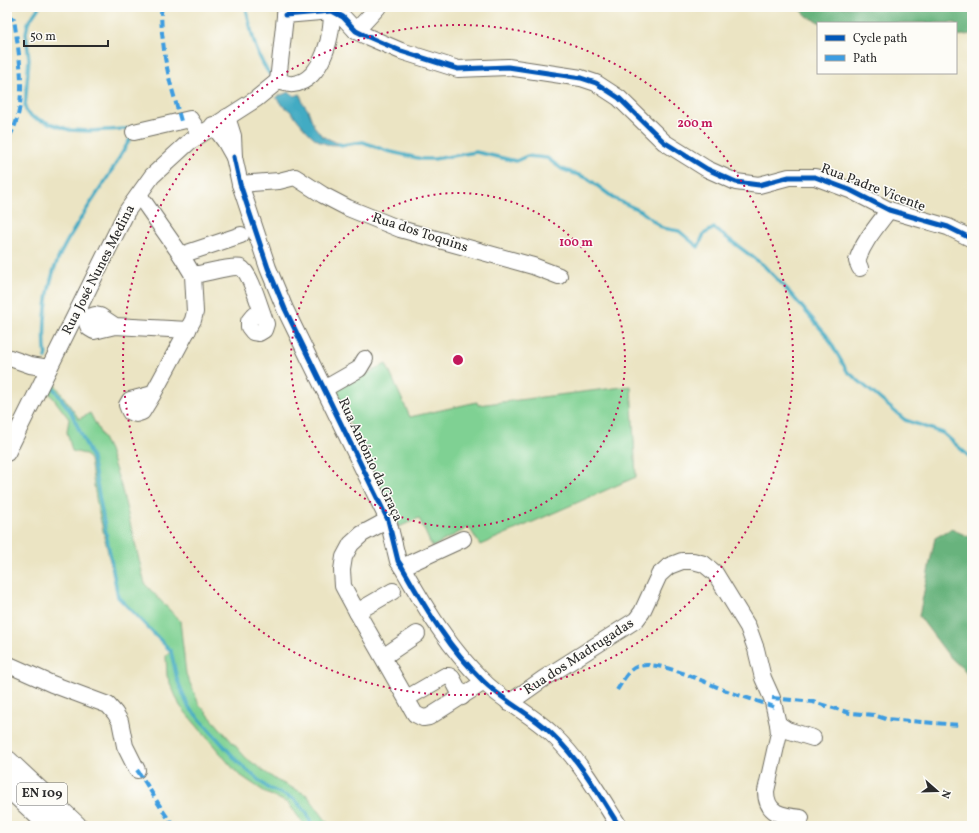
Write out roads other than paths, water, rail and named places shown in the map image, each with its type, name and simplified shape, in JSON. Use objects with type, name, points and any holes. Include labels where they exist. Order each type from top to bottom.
[{"type":"main road","name":"EN 109","points":[[7,761],[76,826]]},
{"type":"main road","name":"EN 109","points":[[7,785],[51,826]]},
{"type":"street","points":[[356,31],[378,7]]},
{"type":"street","points":[[331,9],[331,29],[328,44],[316,70],[307,78],[295,84],[289,85],[278,81],[286,11],[331,9]]},
{"type":"street","name":"Rua Padre Vicente","points":[[331,9],[343,17],[356,31],[401,51],[458,69],[508,67],[581,78],[596,83],[619,98],[664,142],[707,169],[736,182],[759,185],[789,177],[815,177],[850,190],[889,210],[948,227],[972,239]]},
{"type":"street","name":"Rua José Nunes Medina","points":[[7,453],[124,216],[152,176],[190,142],[256,99],[278,81]]},
{"type":"street","name":"Rua António da Graça","points":[[227,117],[233,136],[234,157],[240,184],[268,268],[285,309],[388,520],[398,561],[442,632],[462,658],[484,682],[509,703],[553,734],[575,758],[590,778],[619,826]]},
{"type":"street","name":"Rua António da Graça","points":[[134,132],[190,119],[225,141],[234,157]]},
{"type":"street","name":"Rua dos Toquins","points":[[240,184],[279,181],[295,177],[323,195],[348,208],[400,229],[533,266],[559,276]]},
{"type":"street","points":[[139,195],[181,255],[193,276],[195,312],[193,320],[153,394]]},
{"type":"street","points":[[860,268],[857,261],[860,252],[889,210]]},
{"type":"street","points":[[181,255],[241,235]]},
{"type":"street","points":[[193,276],[234,267],[241,268],[247,273],[264,318]]},
{"type":"street","points":[[115,326],[188,330]]},
{"type":"street","points":[[7,356],[30,364],[49,368]]},
{"type":"street","points":[[324,389],[359,369],[365,359]]},
{"type":"street","points":[[388,520],[362,534],[351,544],[344,557],[342,570],[343,586],[356,612],[415,714],[423,718],[429,717],[484,682]]},
{"type":"street","points":[[402,567],[462,539]]},
{"type":"street","name":"Rua dos Madrugadas","points":[[509,703],[543,679],[636,620],[645,608],[659,574],[669,566],[682,561],[693,560],[704,564],[715,573],[748,627],[756,649],[762,678],[772,698],[778,724],[778,732],[766,791],[766,800],[769,807],[776,812],[787,816],[801,818]]},
{"type":"street","points":[[356,612],[393,591]]},
{"type":"street","points":[[383,657],[417,634]]},
{"type":"street","points":[[7,664],[52,684],[108,705],[120,721],[125,746],[136,770]]},
{"type":"street","points":[[407,698],[445,676],[452,678],[462,697]]},
{"type":"street","points":[[778,724],[787,730],[813,738]]},
{"type":"water","points":[[289,92],[295,96],[300,94],[314,126],[322,136],[342,145],[332,145],[320,142],[307,131],[276,97]]},
{"type":"waterway","points":[[39,7],[28,23],[26,33],[29,59],[25,107],[27,113],[34,118],[70,130],[89,131],[128,129],[131,132],[130,139],[106,180],[67,240],[58,259],[50,282],[46,308],[44,334],[46,358]]},
{"type":"waterway","points":[[246,7],[258,54],[273,78]]},
{"type":"waterway","points":[[339,144],[342,145],[363,142],[387,151],[422,159],[434,159],[476,152],[516,161],[527,156],[547,158],[562,169],[587,178],[615,199],[641,211],[662,228],[679,231],[698,247],[704,234],[714,228],[763,265],[783,285],[827,336],[847,371],[905,420],[943,433],[972,459]]},
{"type":"waterway","points":[[51,385],[71,412],[92,458],[118,597],[171,651],[177,679],[188,706],[240,764],[268,788],[294,799],[307,813],[312,826]]}]
